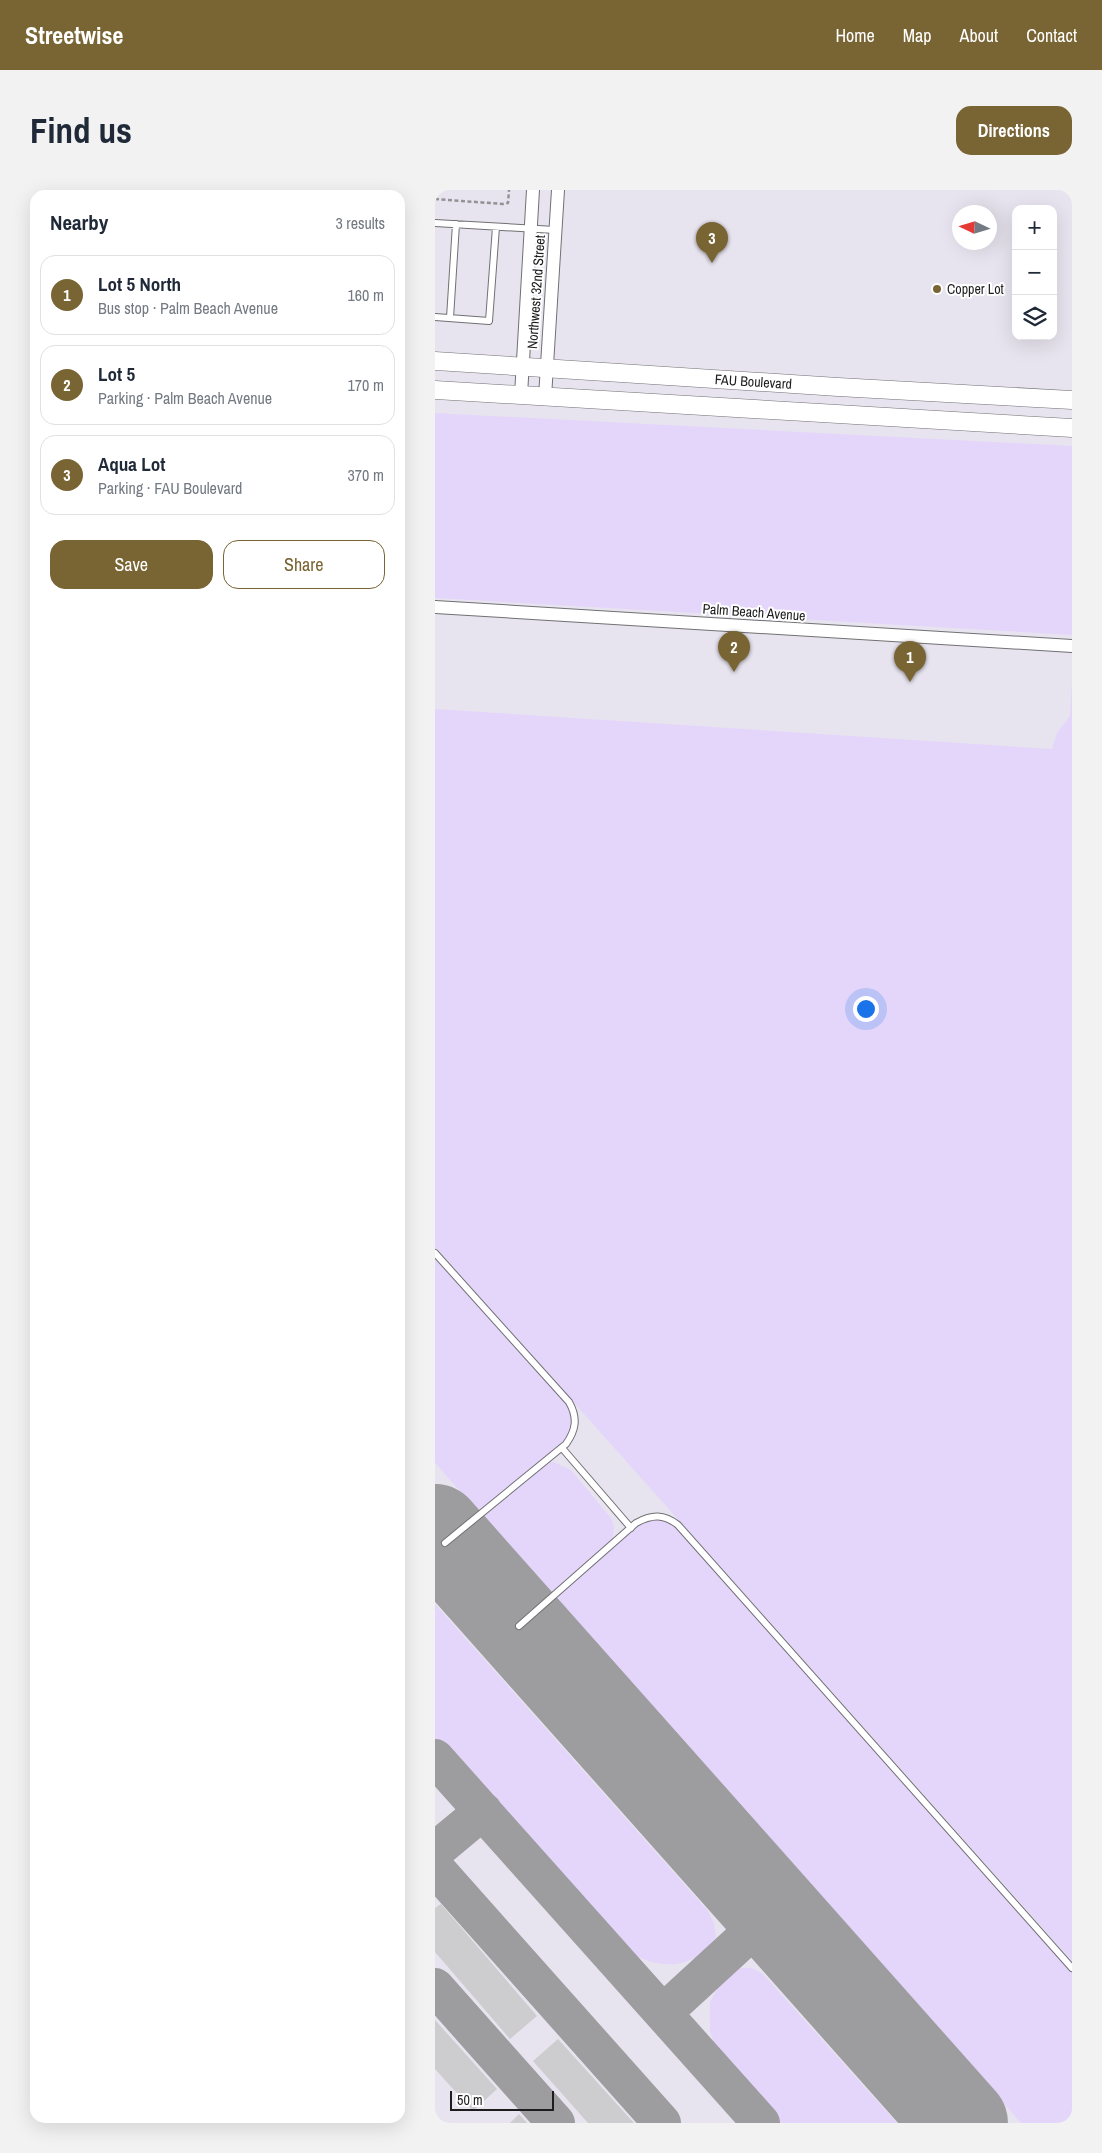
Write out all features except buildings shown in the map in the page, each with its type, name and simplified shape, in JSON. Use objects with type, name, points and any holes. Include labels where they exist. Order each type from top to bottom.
[{"type":"street","name":"Northwest 32nd Street","points":[[521,395],[533,190]]},
{"type":"street","name":"Northwest 32nd Street","points":[[545,396],[557,190]]},
{"type":"street","name":"FAU Boulevard","points":[[435,361],[1072,400]]},
{"type":"street","name":"FAU Boulevard","points":[[435,390],[1072,428]]},
{"type":"street","name":"Palm Beach Avenue","points":[[435,608],[1072,646]]},
{"type":"lane","points":[[435,223],[555,230]]},
{"type":"lane","points":[[450,318],[455,224]]},
{"type":"lane","points":[[435,317],[489,321],[495,227]]},
{"type":"lane","points":[[435,1253],[569,1402],[576,1417],[571,1436],[562,1448],[445,1543]]},
{"type":"lane","points":[[562,1448],[631,1528]]},
{"type":"lane","points":[[519,1626],[631,1528],[645,1518],[665,1516],[678,1525],[1072,1968]]},
{"type":"path","points":[[435,199],[503,204],[508,203],[509,190]]},
{"type":"shaded area","points":[[435,190],[1072,190],[1072,2123],[435,2123]]},
{"type":"shaded area","points":[[435,413],[1072,446],[1072,635],[435,598]]},
{"type":"shaded area","points":[[1072,680],[1072,1961],[435,1247],[435,709],[1052,749],[1057,733],[1070,716]]},
{"type":"shaded area","points":[[435,1253],[573,1410],[571,1436],[544,1463],[554,1462],[571,1470],[611,1518],[614,1527],[612,1544],[645,1518],[671,1520],[1072,1968],[1072,2123],[1021,2123],[435,1463]]},
{"type":"shaded area","points":[[435,1604],[708,1911],[714,1924],[716,1937],[697,1956],[676,1964],[664,1964],[640,1958],[628,1952],[435,1743]]},
{"type":"shaded area","points":[[737,1968],[751,1968],[762,1973],[897,2123],[778,2123],[718,2052],[710,2032],[710,2002],[724,1978]]},
{"type":"taxiway","points":[[435,1758],[761,2123]]},
{"type":"taxiway","points":[[435,1851],[483,1811]]},
{"type":"taxiway","points":[[435,1868],[662,2123]]},
{"type":"taxiway","points":[[663,2013],[773,1912]]},
{"type":"taxiway","points":[[435,1987],[556,2123]]},
{"type":"runway","points":[[435,1531],[961,2123]]},
{"type":"place","name":"Aqua Lot","points":[[712,263]]},
{"type":"place","name":"Copper Lot","points":[[937,289]]},
{"type":"place","name":"Lot 5","points":[[734,672]]},
{"type":"place","name":"Lot 5 North","points":[[910,682]]}]
